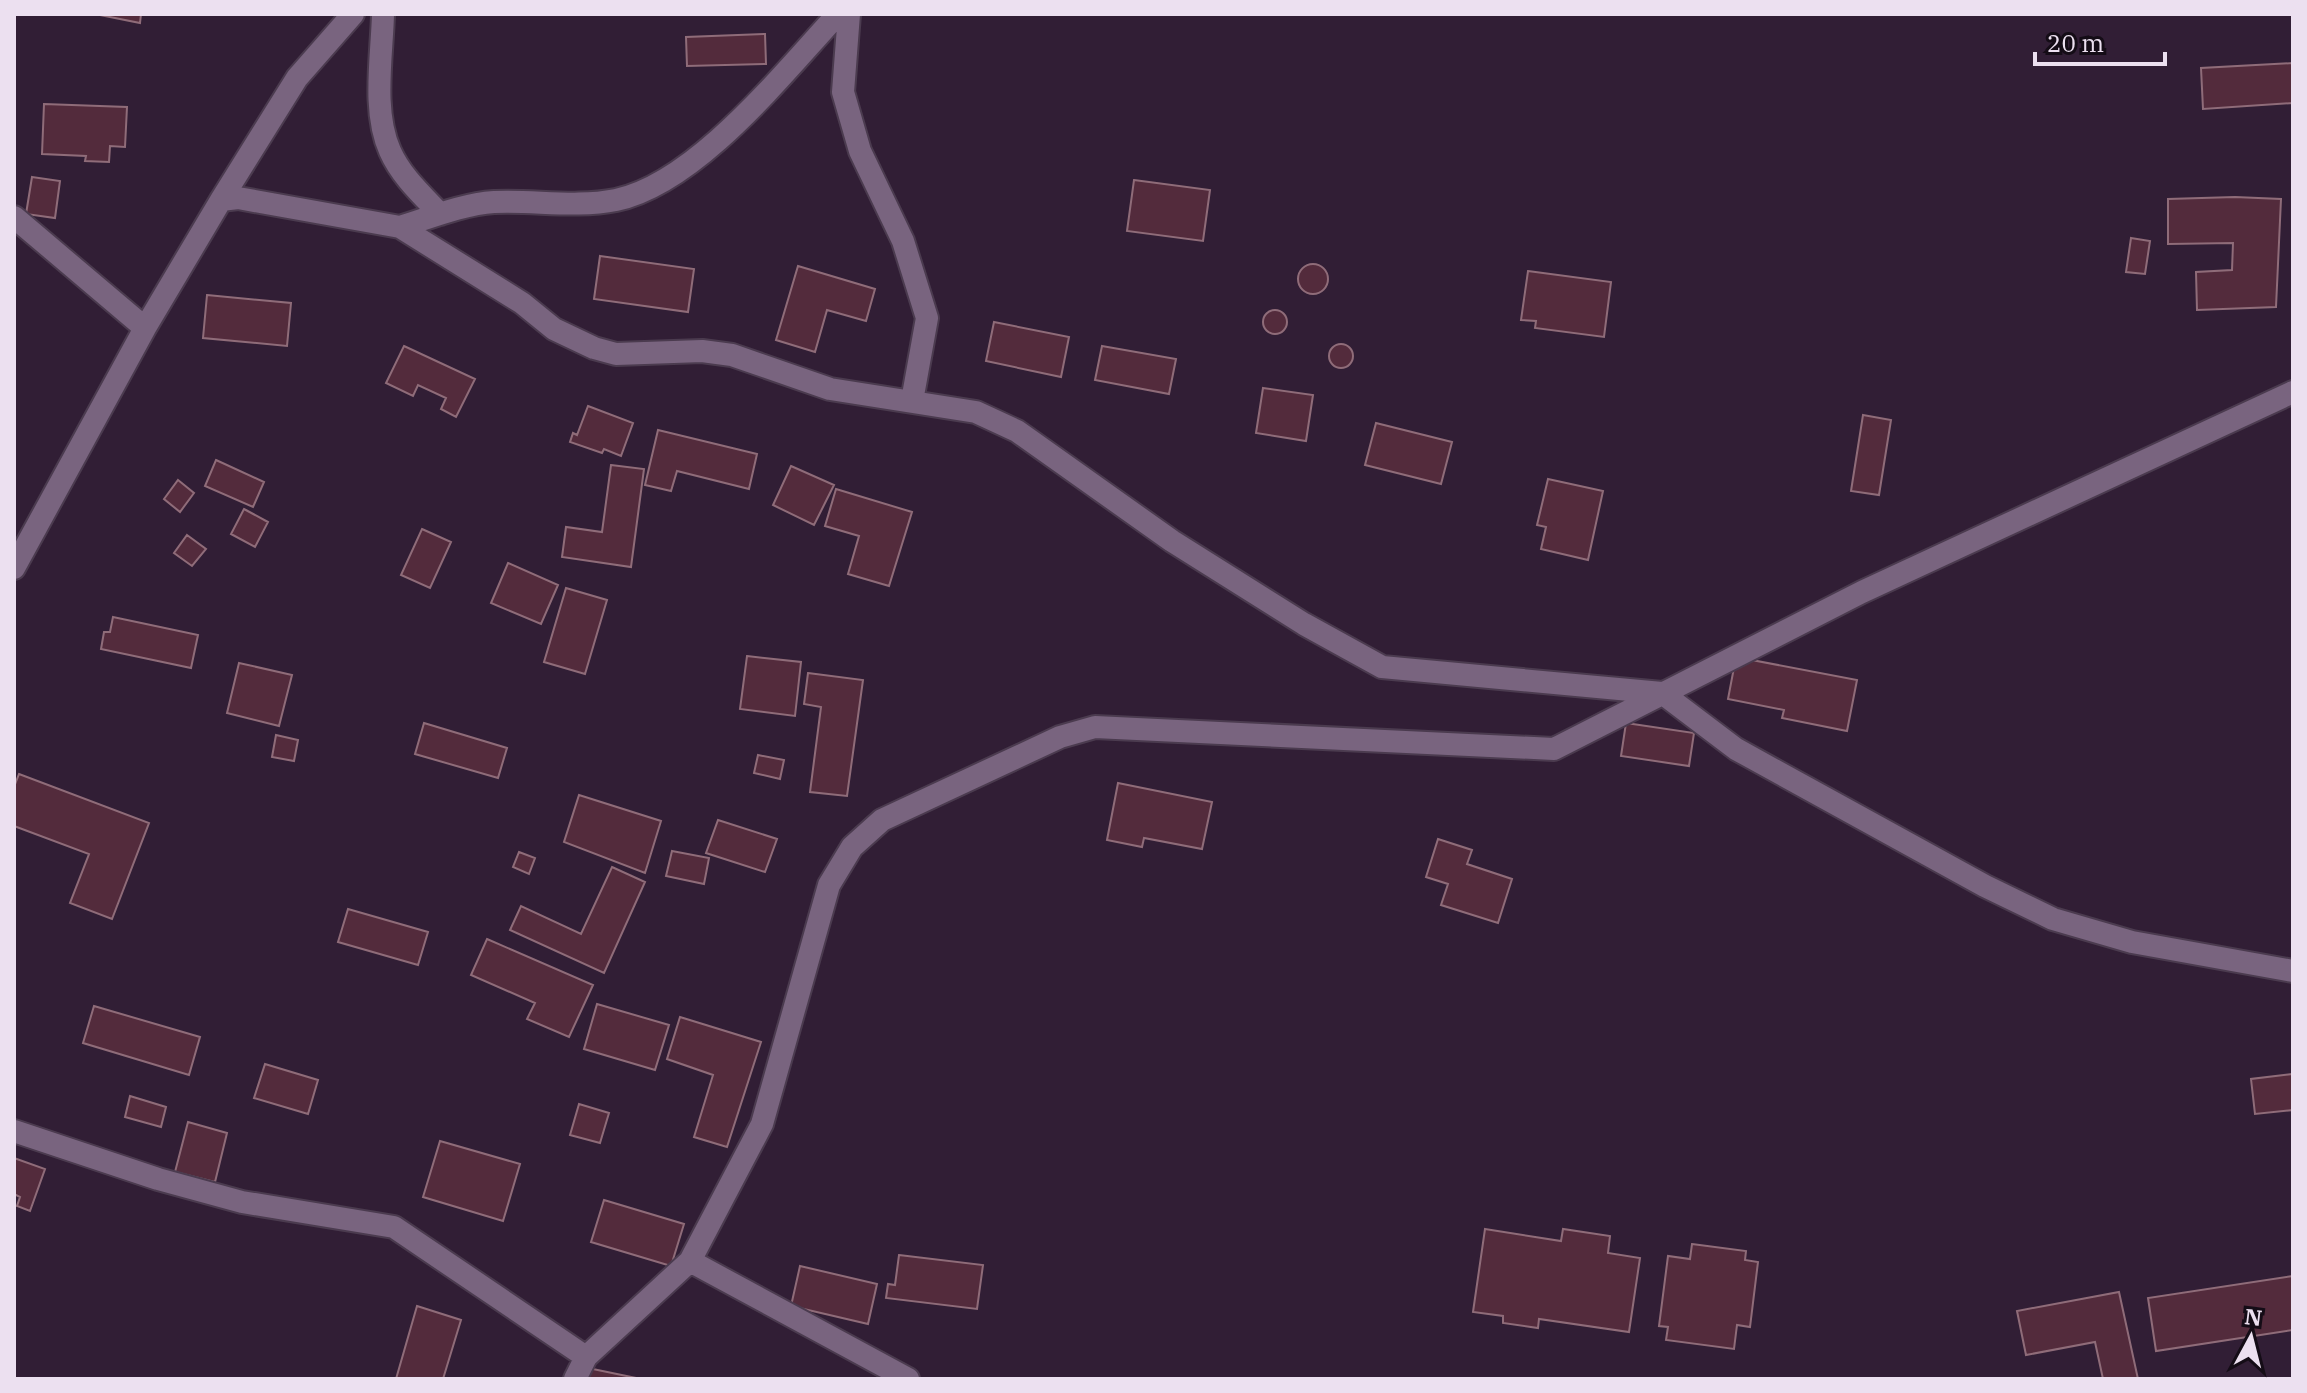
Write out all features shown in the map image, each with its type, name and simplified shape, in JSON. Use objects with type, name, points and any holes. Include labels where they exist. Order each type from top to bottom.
[{"type":"street","points":[[14,568],[145,328],[221,200],[297,78],[353,14]]},
{"type":"street","points":[[383,14],[381,104],[389,149],[406,178],[440,214]]},
{"type":"street","points":[[400,227],[492,202],[612,201],[642,194],[672,175],[731,128],[838,14]]},
{"type":"street","points":[[849,14],[843,92],[860,151],[903,241],[927,318],[912,401]]},
{"type":"street","points":[[221,200],[238,198],[400,227],[522,303],[565,335],[594,348],[616,354],[702,351],[732,355],[830,389],[976,412],[1017,431],[1172,541],[1304,624],[1382,667],[1662,693],[1736,749],[1985,886],[2053,919],[2132,942],[2293,971]]},
{"type":"street","points":[[14,217],[145,328]]},
{"type":"street","points":[[575,1379],[586,1357],[690,1261],[762,1124],[829,885],[852,847],[882,820],[1060,737],[1095,727],[1554,749],[1876,585],[2293,392]]},
{"type":"street","points":[[14,1131],[158,1179],[242,1202],[394,1227],[586,1357]]},
{"type":"street","points":[[690,1261],[908,1379]]},
{"type":"building","points":[[95,14],[141,14],[140,23]]},
{"type":"building","points":[[765,34],[766,64],[687,66],[686,37]]},
{"type":"building","points":[[2293,63],[2293,103],[2203,109],[2201,68]]},
{"type":"building","points":[[44,104],[127,107],[125,147],[110,146],[109,162],[85,161],[86,156],[42,154]]},
{"type":"building","points":[[32,177],[60,181],[55,218],[26,214]]},
{"type":"building","points":[[1134,180],[1210,190],[1203,241],[1127,231]]},
{"type":"building","points":[[2168,199],[2281,199],[2276,307],[2197,310],[2196,272],[2232,270],[2233,243],[2168,244]]},
{"type":"building","points":[[2131,238],[2150,241],[2145,274],[2126,272]]},
{"type":"building","points":[[600,256],[694,269],[688,312],[594,299]]},
{"type":"building","points":[[1313,264],[1323,269],[1328,279],[1323,289],[1313,294],[1303,289],[1298,279],[1303,269]]},
{"type":"building","points":[[798,266],[875,289],[866,321],[827,310],[815,352],[776,340]]},
{"type":"building","points":[[1528,271],[1611,282],[1604,337],[1535,328],[1536,321],[1521,320]]},
{"type":"building","points":[[207,295],[291,303],[287,346],[203,338]]},
{"type":"building","points":[[1275,310],[1286,317],[1287,322],[1280,333],[1275,334],[1264,327],[1263,322],[1270,311]]},
{"type":"building","points":[[994,322],[1069,337],[1061,377],[986,361]]},
{"type":"building","points":[[1341,344],[1350,347],[1353,356],[1350,365],[1341,368],[1332,365],[1329,356],[1332,347]]},
{"type":"building","points":[[404,346],[475,379],[456,417],[441,409],[446,398],[418,385],[413,396],[386,383]]},
{"type":"building","points":[[1102,346],[1176,359],[1169,394],[1095,380]]},
{"type":"building","points":[[1263,388],[1313,395],[1306,441],[1256,433]]},
{"type":"building","points":[[588,406],[633,423],[621,456],[570,442],[573,433],[577,435]]},
{"type":"building","points":[[1863,415],[1891,420],[1879,495],[1851,491]]},
{"type":"building","points":[[1376,423],[1452,442],[1441,484],[1365,465]]},
{"type":"building","points":[[658,430],[757,454],[749,489],[677,471],[671,491],[645,485]]},
{"type":"building","points":[[216,460],[264,482],[253,507],[205,486]]},
{"type":"building","points":[[611,465],[644,469],[631,567],[562,557],[566,527],[602,532]]},
{"type":"building","points":[[791,466],[834,485],[814,525],[773,505]]},
{"type":"building","points":[[1548,479],[1603,491],[1588,560],[1541,549],[1546,527],[1537,525]]},
{"type":"building","points":[[178,480],[194,493],[180,512],[164,499]]},
{"type":"building","points":[[836,489],[912,512],[889,586],[848,574],[859,536],[825,526]]},
{"type":"building","points":[[244,509],[268,522],[255,547],[231,534]]},
{"type":"building","points":[[422,529],[451,542],[430,588],[401,575]]},
{"type":"building","points":[[187,535],[206,549],[192,566],[174,553]]},
{"type":"building","points":[[508,563],[558,585],[541,624],[491,603]]},
{"type":"building","points":[[566,588],[607,600],[585,674],[544,662]]},
{"type":"building","points":[[113,617],[198,635],[191,668],[101,649],[104,632],[110,632]]},
{"type":"building","points":[[747,656],[801,662],[795,716],[740,709]]},
{"type":"building","points":[[1736,657],[1857,680],[1847,731],[1782,718],[1784,710],[1728,699]]},
{"type":"building","points":[[239,663],[292,675],[279,726],[227,713]]},
{"type":"building","points":[[808,673],[863,680],[847,796],[810,792],[821,707],[804,704]]},
{"type":"building","points":[[424,723],[507,748],[498,778],[415,754]]},
{"type":"building","points":[[1626,723],[1694,733],[1689,766],[1621,756]]},
{"type":"building","points":[[276,735],[298,740],[294,761],[272,757]]},
{"type":"building","points":[[758,755],[784,760],[780,779],[754,773]]},
{"type":"building","points":[[19,774],[149,823],[112,919],[70,903],[89,854],[14,826],[14,787]]},
{"type":"building","points":[[1118,783],[1212,802],[1202,849],[1144,838],[1142,847],[1107,840]]},
{"type":"building","points":[[579,795],[661,821],[645,873],[564,842]]},
{"type":"building","points":[[718,820],[777,839],[765,872],[706,853]]},
{"type":"building","points":[[1438,839],[1472,850],[1467,864],[1512,879],[1498,923],[1441,905],[1448,884],[1426,877]]},
{"type":"building","points":[[672,851],[709,858],[704,884],[666,876]]},
{"type":"building","points":[[519,852],[535,858],[529,874],[513,867]]},
{"type":"building","points":[[612,867],[645,882],[604,973],[510,930],[521,906],[581,934]]},
{"type":"building","points":[[348,909],[428,932],[418,965],[338,942]]},
{"type":"building","points":[[487,939],[593,985],[569,1037],[527,1019],[535,1003],[471,975]]},
{"type":"building","points":[[597,1004],[669,1025],[655,1070],[584,1049]]},
{"type":"building","points":[[94,1006],[200,1037],[189,1075],[83,1043]]},
{"type":"building","points":[[680,1017],[761,1042],[727,1147],[694,1137],[713,1075],[667,1059]]},
{"type":"building","points":[[265,1064],[318,1080],[308,1114],[254,1098]]},
{"type":"building","points":[[2293,1074],[2293,1110],[2255,1114],[2251,1079]]},
{"type":"building","points":[[130,1096],[166,1107],[161,1127],[125,1117]]},
{"type":"building","points":[[579,1104],[609,1113],[600,1143],[570,1135]]},
{"type":"building","points":[[188,1122],[227,1133],[215,1182],[175,1172]]},
{"type":"building","points":[[440,1141],[520,1164],[503,1221],[423,1197]]},
{"type":"building","points":[[14,1158],[45,1169],[30,1211],[17,1206],[20,1197],[14,1194]]},
{"type":"building","points":[[604,1200],[684,1224],[671,1266],[591,1242]]},
{"type":"building","points":[[1485,1229],[1561,1241],[1563,1229],[1610,1236],[1608,1253],[1640,1258],[1629,1332],[1539,1319],[1538,1328],[1503,1323],[1503,1316],[1473,1312]]},
{"type":"building","points":[[1692,1244],[1746,1251],[1745,1260],[1758,1262],[1750,1327],[1737,1325],[1734,1349],[1666,1340],[1668,1327],[1659,1326],[1668,1256],[1690,1259]]},
{"type":"building","points":[[899,1255],[983,1265],[977,1309],[886,1298],[888,1284],[895,1285]]},
{"type":"building","points":[[800,1266],[877,1284],[868,1324],[791,1306]]},
{"type":"building","points":[[2293,1276],[2293,1330],[2156,1351],[2148,1298]]},
{"type":"building","points":[[2119,1292],[2138,1379],[2103,1379],[2095,1342],[2026,1355],[2017,1311]]},
{"type":"building","points":[[417,1306],[461,1320],[443,1379],[396,1379]]},
{"type":"building","points":[[588,1368],[641,1379],[586,1379]]}]
